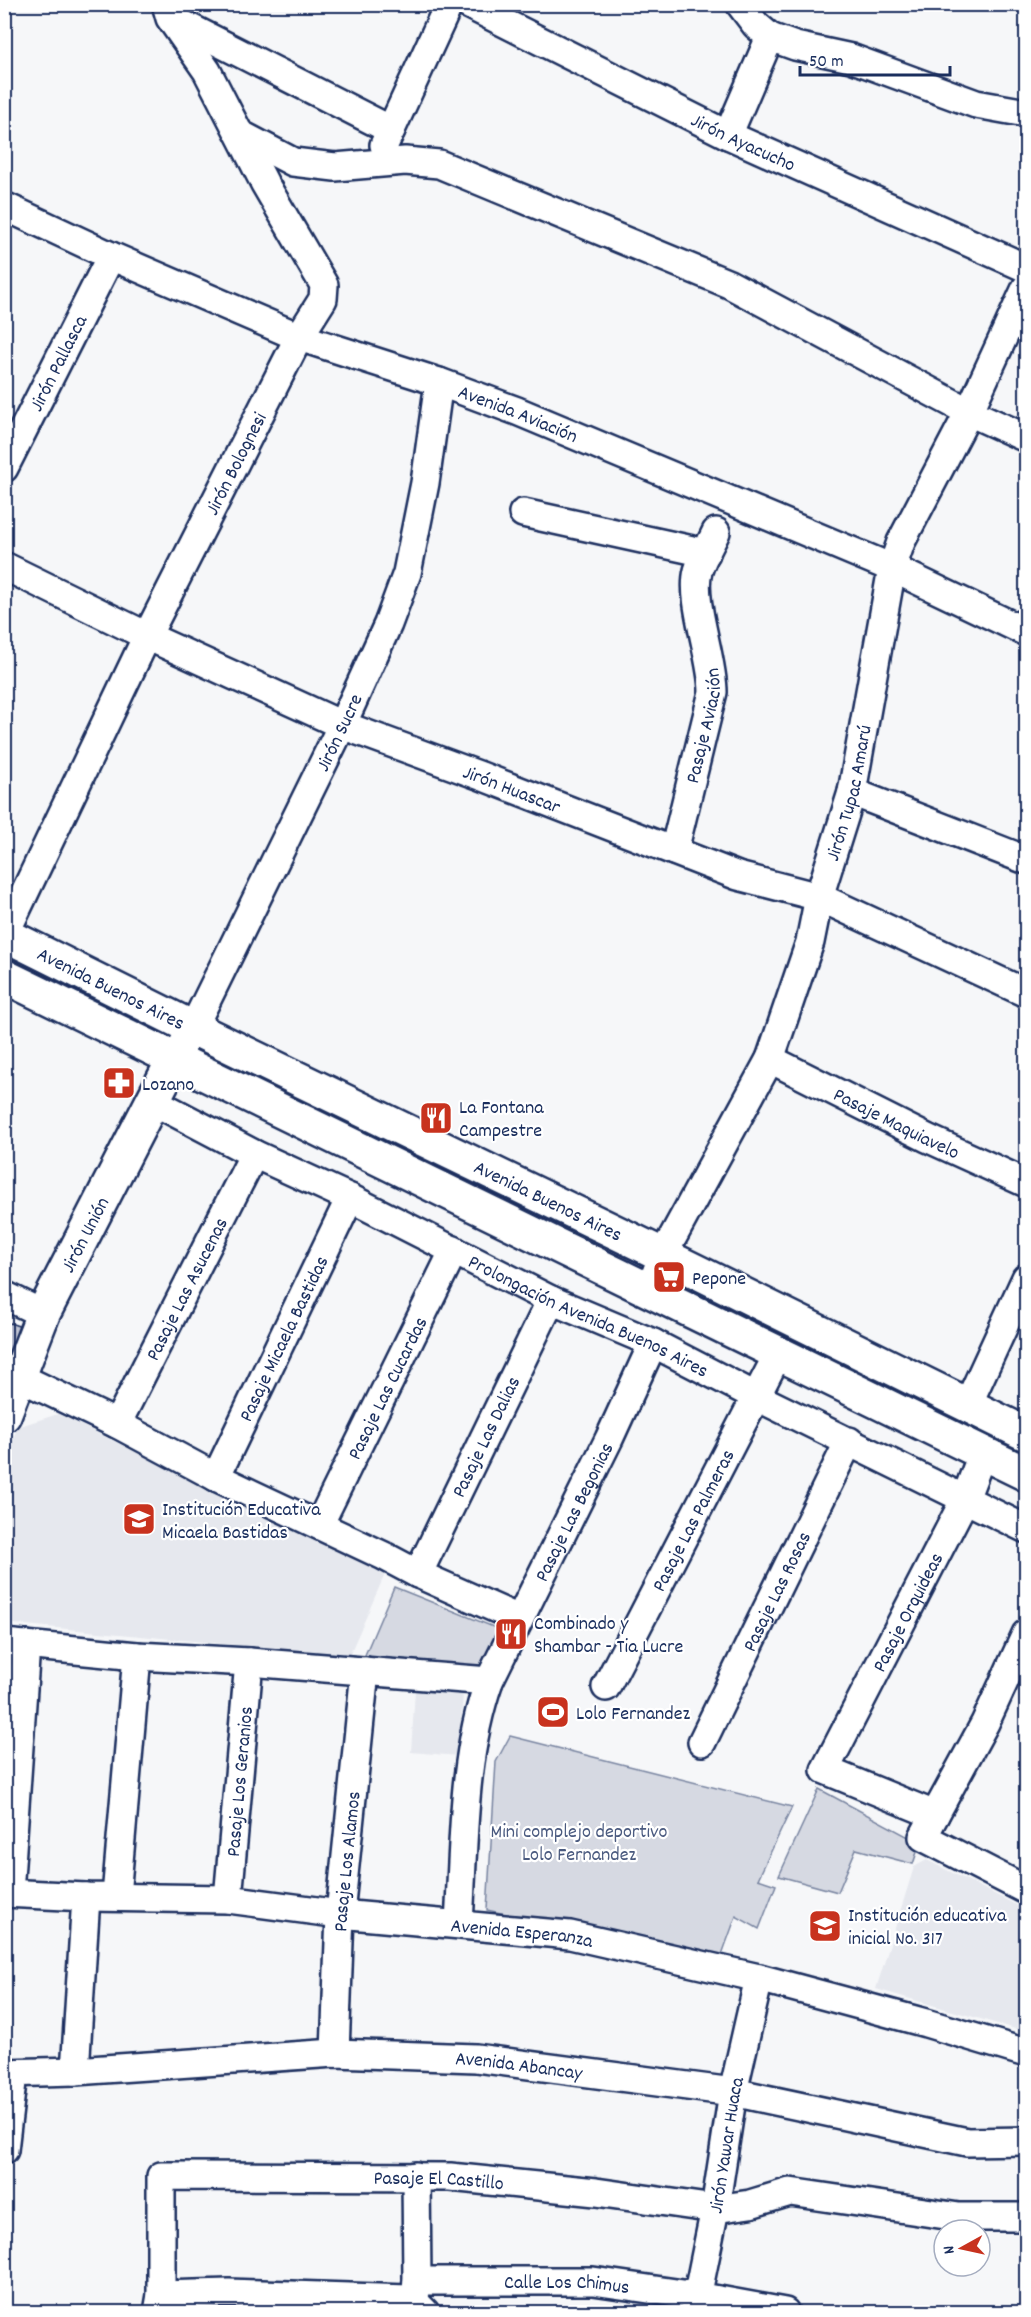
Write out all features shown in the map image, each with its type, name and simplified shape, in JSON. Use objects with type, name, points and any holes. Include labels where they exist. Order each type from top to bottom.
[{"type":"main road","name":"Avenida Buenos Aires","points":[[5,934],[1026,1434]]},
{"type":"main road","name":"Avenida Buenos Aires","points":[[4,976],[1026,1474]]},
{"type":"main road","name":"Jirón Unión","points":[[4,1415],[43,1314],[174,1059]]},
{"type":"street","points":[[377,163],[449,4]]},
{"type":"street","name":"Jirón Ayacucho","points":[[466,4],[728,135],[1026,268]]},
{"type":"street","points":[[740,4],[756,25],[770,37],[795,46],[851,58],[976,104],[1026,113]]},
{"type":"street","points":[[168,11],[391,130]]},
{"type":"street","name":"Jirón Bolognesi","points":[[5,934],[147,636],[298,338],[323,299],[324,285],[265,184],[207,71],[168,11]]},
{"type":"street","points":[[728,135],[770,37]]},
{"type":"street","points":[[240,134],[293,162],[335,167],[405,161],[440,164],[729,284],[969,412],[1026,438]]},
{"type":"street","name":"Avenida Aviación","points":[[4,206],[298,338],[438,382],[517,411],[892,568],[1026,632]]},
{"type":"street","name":"Jirón Pallasca","points":[[4,468],[111,256]]},
{"type":"street","name":"Jirón Tupac Amarú","points":[[649,1291],[663,1255],[770,1059],[810,942],[819,897],[852,792],[892,568],[901,542],[969,412],[1026,288]]},
{"type":"street","name":"Jirón Sucre","points":[[174,1059],[193,1028],[342,724],[388,624],[407,573],[425,483],[438,382]]},
{"type":"street","name":"Pasaje Aviación","points":[[523,513],[711,543],[698,573],[698,604],[713,673],[713,692],[674,851]]},
{"type":"street","name":"Jirón Huascar","points":[[4,566],[147,636],[342,724],[738,876],[819,897],[1026,993]]},
{"type":"street","points":[[852,792],[1026,860]]},
{"type":"street","name":"Pasaje Maquiavelo","points":[[770,1059],[927,1138],[1026,1183]]},
{"type":"street","name":"Prolongación Avenida Buenos Aires","points":[[151,1100],[254,1154],[350,1198],[552,1300],[653,1343],[757,1397],[1026,1529]]},
{"type":"street","name":"Pasaje Las Asucenas","points":[[117,1424],[254,1154]]},
{"type":"street","name":"Pasaje Micaela Bastidas","points":[[216,1476],[350,1198]]},
{"type":"street","name":"Pasaje Las Cucardas","points":[[319,1526],[454,1250]]},
{"type":"street","points":[[968,1404],[1026,1278]]},
{"type":"street","points":[[4,1295],[43,1314]]},
{"type":"street","name":"Pasaje Las Dalias","points":[[418,1574],[552,1300]]},
{"type":"street","name":"Pasaje Las Begonias","points":[[459,1923],[468,1769],[478,1712],[489,1681],[609,1439],[653,1343]]},
{"type":"street","name":"Pasaje Las Palmeras","points":[[606,1687],[778,1354]]},
{"type":"street","points":[[19,1377],[418,1574],[519,1619]]},
{"type":"street","name":"Pasaje Las Rosas","points":[[702,1742],[849,1441]]},
{"type":"street","name":"Pasaje Orquideas","points":[[929,1826],[825,1770],[964,1499],[984,1452]]},
{"type":"street","points":[[1026,1634],[985,1723],[929,1826],[1026,1888]]},
{"type":"street","points":[[7,1893],[15,1644],[137,1656],[249,1662],[489,1681]]},
{"type":"street","points":[[116,1896],[137,1656]]},
{"type":"street","name":"Pasaje Los Geranios","points":[[228,1899],[249,1662]]},
{"type":"street","name":"Pasaje Los Alamos","points":[[335,2053],[340,1914],[365,1671]]},
{"type":"street","name":"Avenida Esperanza","points":[[7,1893],[86,1897],[228,1899],[340,1914],[459,1923],[570,1935],[759,1978],[926,2023],[1026,2053]]},
{"type":"street","points":[[75,2070],[86,1897]]},
{"type":"street","name":"Jirón Yawar Huaca","points":[[695,2304],[716,2209],[732,2092],[759,1978]]},
{"type":"street","name":"Avenida Abancay","points":[[9,2073],[335,2053],[476,2058],[732,2092],[967,2142],[1026,2141]]},
{"type":"street","points":[[4,2150],[9,2073]]},
{"type":"street","name":"Pasaje El Castillo","points":[[159,2304],[161,2176],[416,2176],[596,2192],[716,2209],[750,2204],[790,2192],[959,2217],[1026,2217]]},
{"type":"street","points":[[416,2176],[419,2299]]},
{"type":"street","name":"Calle Los Chimus","points":[[159,2304],[229,2293],[419,2299],[592,2281],[695,2304],[785,2313]]},
{"type":"shaded area","name":"Institución Educativa Micaela Bastidas","points":[[58,1414],[385,1574],[349,1656],[5,1623],[5,1464],[17,1427]]},
{"type":"shaded area","points":[[415,1690],[463,1693],[459,1756],[411,1752]]},
{"type":"shaded area","points":[[927,1860],[1026,1910],[1026,2032],[876,1989],[914,1867]]},
{"type":"green space","points":[[969,5],[1026,5],[1026,12]]},
{"type":"green space","points":[[394,1587],[511,1634],[489,1667],[362,1662]]},
{"type":"green space","name":"Mini complejo deportivo Lolo Fernandez","points":[[510,1736],[792,1807],[758,1879],[776,1885],[759,1929],[736,1916],[720,1960],[487,1910],[496,1762]]},
{"type":"green space","points":[[819,1789],[920,1843],[913,1864],[856,1849],[838,1892],[779,1876]]},
{"type":"building","points":[[4,1139],[11,1142],[4,1156]]},
{"type":"building","points":[[4,1321],[30,1330],[4,1369]]},
{"type":"place","name":"Lozano","points":[[119,1083]]},
{"type":"place","name":"La Fontana Campestre","points":[[436,1118]]},
{"type":"place","name":"Pepone","points":[[669,1277]]},
{"type":"place","name":"Institución Educativa Micaela Bastidas","points":[[139,1519]]},
{"type":"place","name":"Combinado y Shambar - Tia Lucre","points":[[511,1634]]},
{"type":"place","name":"Lolo Fernandez","points":[[553,1712]]},
{"type":"place","name":"Institución educativa inicial No. 317","points":[[825,1926]]}]
